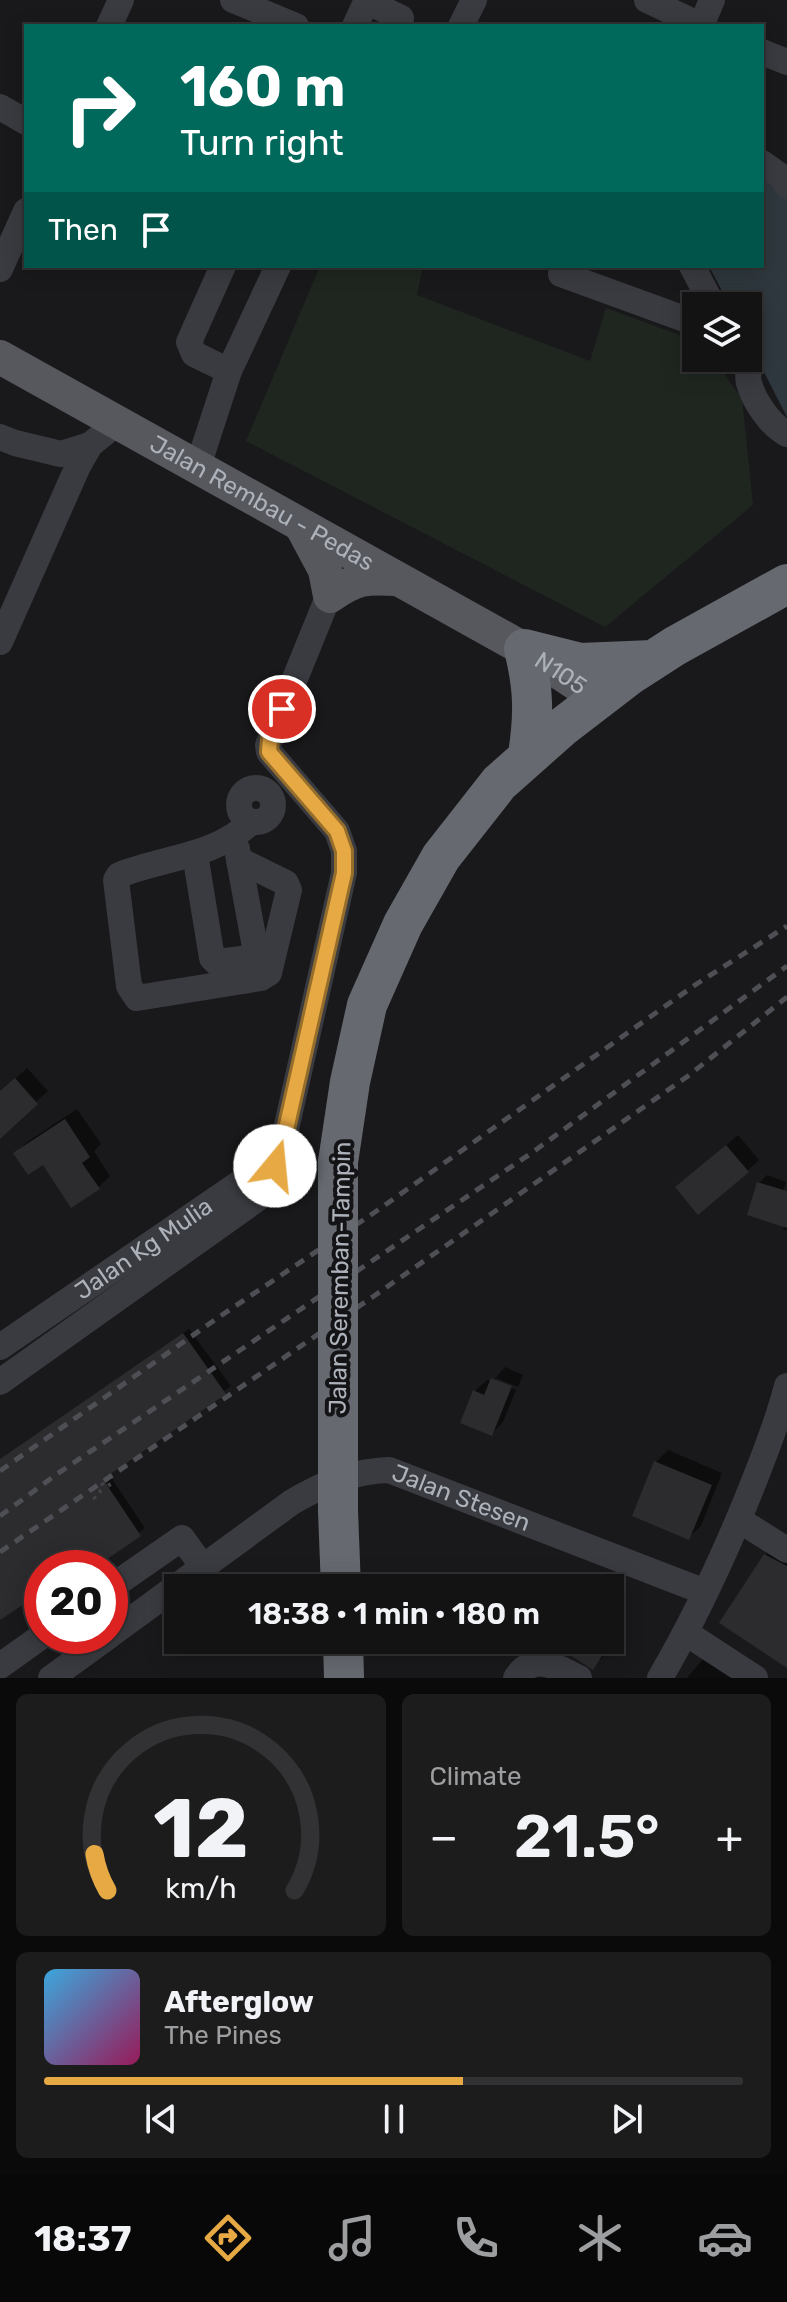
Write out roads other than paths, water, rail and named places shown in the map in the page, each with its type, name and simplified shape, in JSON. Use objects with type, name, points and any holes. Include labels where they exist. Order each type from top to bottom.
[{"type":"highway","name":"Jalan Seremban-Tampin","points":[[340,1574],[338,1162],[350,1082],[367,1005],[403,924],[441,857],[499,783],[528,755],[598,698],[653,660],[787,584]]},
{"type":"highway","points":[[528,755],[534,690],[524,649],[580,663],[653,660]]},
{"type":"highway","points":[[343,1654],[344,1678]]},
{"type":"main road","name":"Jalan Rembau - Pedas","points":[[0,357],[524,649]]},
{"type":"main road","points":[[302,527],[325,570],[330,596],[351,581],[400,579]]},
{"type":"main road","name":"N105","points":[[524,649],[598,698]]},
{"type":"street","points":[[110,24],[121,0]]},
{"type":"street","points":[[233,0],[291,24]]},
{"type":"street","points":[[462,24],[474,0]]},
{"type":"street","points":[[647,0],[692,24],[712,0]]},
{"type":"street","points":[[356,24],[367,1],[402,15]]},
{"type":"street","points":[[764,53],[787,62]]},
{"type":"street","points":[[0,107],[24,121]]},
{"type":"street","points":[[764,164],[782,177],[787,186]]},
{"type":"street","points":[[0,269],[24,215]]},
{"type":"street","points":[[222,268],[189,342],[194,354],[229,371]]},
{"type":"street","points":[[198,466],[229,371],[277,268]]},
{"type":"street","points":[[563,268],[561,274],[682,318]]},
{"type":"street","points":[[693,268],[706,292]]},
{"type":"street","points":[[750,372],[748,380],[768,417],[787,434]]},
{"type":"street","points":[[2,634],[78,466],[90,445],[118,422]]},
{"type":"street","points":[[0,437],[61,454],[90,445]]},
{"type":"street","points":[[0,1382],[257,1199],[269,1184],[282,1147],[344,873],[344,851],[337,831],[269,752],[270,738],[330,596],[345,550]]},
{"type":"street","points":[[242,840],[286,883],[289,890],[269,973],[261,978],[137,998],[129,986],[116,880],[119,875],[242,840],[270,815],[273,802],[265,791],[280,766]]},
{"type":"street","points":[[195,854],[209,951],[216,962],[250,958],[254,955],[255,947],[242,840]]},
{"type":"street","name":"Jalan Kg Mulia","points":[[0,1346],[247,1178],[282,1147]]},
{"type":"street","points":[[660,1678],[686,1633],[739,1520],[786,1395]]},
{"type":"street","name":"Jalan Stesen","points":[[128,1622],[292,1502],[321,1485],[365,1471],[389,1470],[705,1592]]},
{"type":"street","points":[[739,1520],[787,1550]]},
{"type":"street","points":[[128,1576],[182,1538],[203,1567]]},
{"type":"street","points":[[686,1633],[755,1678]]},
{"type":"street","points":[[6,1678],[0,1668],[24,1650]]},
{"type":"street","name":"Jalan Stesen","points":[[51,1678],[84,1654]]},
{"type":"street","points":[[516,1678],[522,1669],[536,1662],[579,1678]]},
{"type":"railway","points":[[0,1471],[378,1210],[695,985],[787,926]]},
{"type":"railway","points":[[0,1516],[57,1474],[533,1152],[787,966]]},
{"type":"railway","points":[[0,1552],[688,1076],[787,997]]}]
